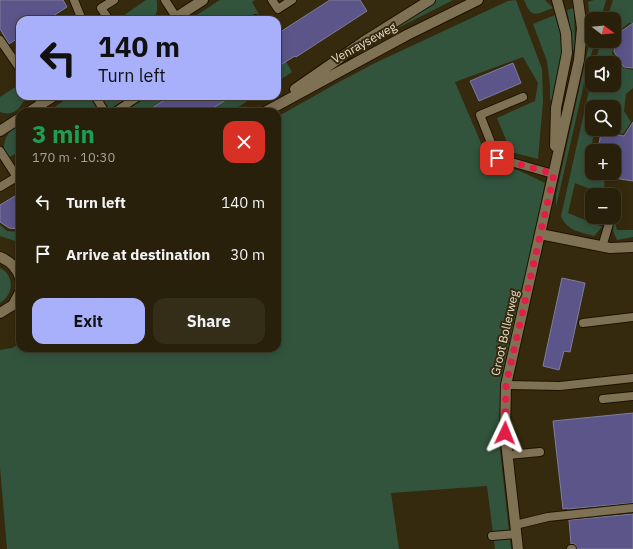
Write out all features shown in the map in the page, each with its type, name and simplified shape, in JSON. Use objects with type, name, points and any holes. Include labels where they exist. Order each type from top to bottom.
[{"type":"street","name":"Venrayseweg","points":[[281,99],[363,42],[430,0]]},
{"type":"street","name":"Venrayseweg","points":[[270,108],[407,35],[478,0]]},
{"type":"street","name":"Groot Bollerweg","points":[[554,174],[556,108],[566,53],[566,33],[556,0]]},
{"type":"street","name":"Groot Bollerweg","points":[[518,549],[505,433],[506,385],[579,60],[582,28],[578,0]]},
{"type":"street","points":[[179,16],[201,1]]},
{"type":"street","points":[[36,106],[47,100]]},
{"type":"street","name":"Venrayseweg","points":[[269,108],[280,100]]},
{"type":"street","points":[[0,131],[16,121]]},
{"type":"street","points":[[540,234],[602,247],[633,247]]},
{"type":"street","points":[[0,257],[12,263],[16,268]]},
{"type":"street","points":[[0,313],[13,305],[16,299]]},
{"type":"lane","points":[[74,0],[80,16]]},
{"type":"lane","points":[[106,16],[101,8],[114,0]]},
{"type":"lane","points":[[165,0],[173,16]]},
{"type":"lane","points":[[272,0],[278,9],[292,0]]},
{"type":"lane","points":[[0,40],[16,60]]},
{"type":"lane","points":[[523,97],[480,115],[497,158],[554,174]]},
{"type":"lane","points":[[120,108],[133,100]]},
{"type":"lane","points":[[0,151],[16,173]]},
{"type":"lane","points":[[0,187],[16,177]]},
{"type":"lane","points":[[602,247],[609,224]]},
{"type":"lane","points":[[583,323],[633,317]]},
{"type":"lane","points":[[506,385],[560,386],[633,378]]},
{"type":"lane","points":[[603,399],[633,396]]},
{"type":"lane","points":[[507,455],[540,452]]},
{"type":"lane","points":[[492,536],[548,517],[633,508]]},
{"type":"green space","points":[[146,0],[157,1],[157,11],[155,16],[123,16]]},
{"type":"green space","points":[[220,0],[255,0],[252,2],[260,16],[195,16]]},
{"type":"green space","points":[[436,0],[453,0],[388,33]]},
{"type":"green space","points":[[516,0],[542,69],[543,101],[538,159],[511,152],[497,118],[535,101],[538,83],[523,57],[455,82],[489,162],[520,171],[545,183],[507,363],[500,408],[500,450],[511,549],[495,549],[487,486],[391,493],[399,549],[7,549],[0,467],[0,350],[16,346],[16,352],[281,352],[281,115],[375,63],[508,1]]},
{"type":"green space","points":[[524,0],[545,0],[553,8],[535,14],[530,11]]},
{"type":"green space","points":[[594,0],[606,0],[603,12],[589,12],[588,2]]},
{"type":"green space","points":[[613,0],[633,0],[633,23],[629,23],[621,29],[621,12],[609,12]]},
{"type":"green space","points":[[574,8],[575,45],[570,63],[571,49],[567,10]]},
{"type":"green space","points":[[555,15],[560,30],[562,52],[553,101],[550,100],[547,61],[533,24]]},
{"type":"green space","points":[[588,48],[593,48],[591,56],[586,56]]},
{"type":"green space","points":[[599,48],[613,48],[612,54],[614,56],[597,56]]},
{"type":"green space","points":[[281,53],[292,72],[281,79]]},
{"type":"green space","points":[[585,62],[585,79],[556,207],[556,195]]},
{"type":"green space","points":[[621,64],[624,68],[633,70],[633,88],[626,94],[624,111],[631,122],[623,134],[621,134],[621,100],[587,100],[589,92],[621,92]]},
{"type":"green space","points":[[16,87],[16,100],[24,100],[19,108],[16,108],[13,112],[5,113],[0,112],[0,97]]},
{"type":"green space","points":[[65,100],[249,100],[237,108],[55,108]]},
{"type":"green space","points":[[585,108],[585,136],[594,136],[592,144],[585,144],[585,180],[604,180],[605,188],[588,188],[575,183],[568,213],[585,220],[585,224],[595,224],[602,227],[594,236],[579,232],[570,228],[561,216]]},
{"type":"green space","points":[[16,127],[16,153],[8,158],[4,145],[6,138]]},
{"type":"green space","points":[[614,224],[616,224],[617,230],[633,230],[633,237],[617,240],[613,229]]},
{"type":"green space","points":[[0,225],[7,231],[16,232],[16,241],[15,241],[0,236]]},
{"type":"green space","points":[[0,268],[5,271],[11,285],[8,295],[0,303]]},
{"type":"building","points":[[0,0],[63,0],[67,7],[53,16],[16,16],[16,40],[9,44],[0,29]]},
{"type":"building","points":[[330,0],[360,0],[367,11],[296,57],[295,56],[281,65],[281,31]]},
{"type":"building","points":[[633,23],[633,68],[624,67],[621,62],[621,56],[617,56],[614,52],[614,48],[621,48],[621,31]]},
{"type":"building","points":[[513,63],[521,83],[479,101],[470,81]]},
{"type":"building","points":[[165,100],[226,100],[213,108],[152,108]]},
{"type":"building","points":[[633,122],[633,181],[621,179],[621,144],[599,144],[600,136],[624,136]]},
{"type":"building","points":[[16,195],[16,229],[9,228],[0,222],[0,205]]},
{"type":"building","points":[[562,278],[585,283],[570,352],[564,351],[559,370],[543,366]]},
{"type":"building","points":[[633,413],[633,503],[563,509],[553,421]]},
{"type":"building","points":[[633,514],[633,549],[577,549],[575,544],[571,544],[569,520]]},
{"type":"route","points":[[497,158],[554,174],[506,385],[505,433]]}]
